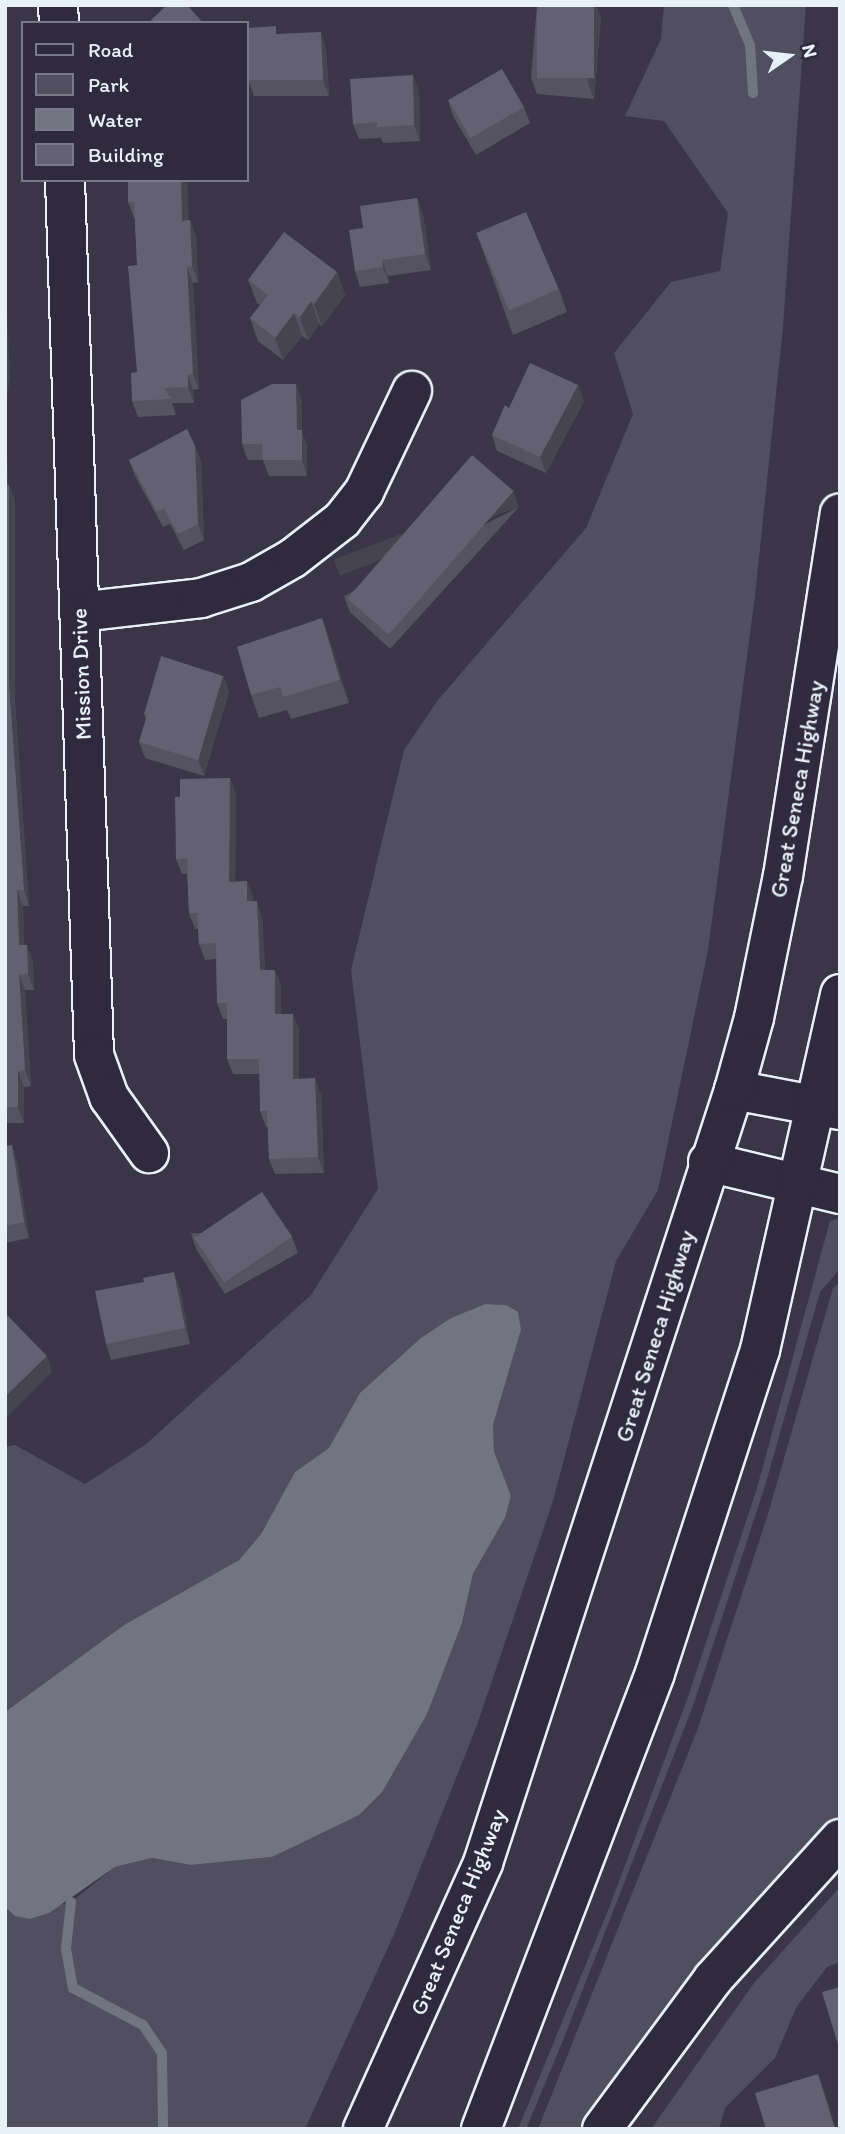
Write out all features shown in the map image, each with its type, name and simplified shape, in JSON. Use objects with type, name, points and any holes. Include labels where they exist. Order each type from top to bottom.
[{"type":"main road","name":"Mission Drive","points":[[65,182],[94,1055],[109,1097],[149,1153]]},
{"type":"main road","points":[[79,611],[201,598],[251,582],[293,558],[342,520],[365,492],[412,391]]},
{"type":"main road","name":"Great Seneca Highway","points":[[363,2129],[483,1863],[661,1324],[708,1162],[733,1090],[754,1018],[783,876],[840,513]]},
{"type":"main road","points":[[481,2129],[655,1674],[761,1350],[800,1185],[828,1108],[840,994]]},
{"type":"main road","points":[[733,1090],[828,1108]]},
{"type":"main road","points":[[708,1162],[840,1194]]},
{"type":"main road","points":[[602,2129],[713,1979],[840,1839]]},
{"type":"green space","points":[[664,5],[806,5],[783,327],[755,596],[708,950],[658,1190],[616,1261],[553,1501],[477,1725],[395,1932],[305,2129],[5,2129],[5,1907],[15,1916],[71,1902],[115,1867],[152,1858],[191,1865],[272,1857],[307,1839],[444,1668],[462,1623],[473,1574],[505,1518],[511,1496],[494,1451],[493,1425],[521,1330],[506,1305],[485,1304],[451,1318],[329,1448],[295,1472],[261,1534],[239,1560],[124,1625],[5,1712],[5,1447],[15,1445],[85,1484],[145,1445],[311,1295],[378,1189],[351,970],[404,750],[438,700],[586,528],[633,414],[614,353],[671,282],[720,271],[728,213],[664,121],[625,116],[661,39]]},
{"type":"green space","points":[[840,1218],[840,1269],[820,1292],[765,1486],[694,1703],[562,2043],[526,2129],[518,2129],[609,1908],[688,1697],[757,1488],[830,1221]]},
{"type":"green space","points":[[840,1282],[840,1819],[806,1854],[590,2129],[538,2129],[698,1728],[768,1514],[833,1288]]},
{"type":"green space","points":[[840,1887],[840,1962],[827,1967],[797,2006],[775,2058],[725,2108],[719,2129],[651,2129],[754,1983]]},
{"type":"water","points":[[485,1304],[506,1305],[518,1312],[521,1330],[493,1425],[494,1451],[511,1496],[505,1518],[473,1574],[462,1623],[427,1714],[382,1792],[359,1815],[272,1857],[191,1865],[152,1858],[115,1867],[49,1913],[30,1919],[15,1916],[5,1907],[5,1712],[124,1625],[239,1560],[261,1534],[295,1472],[329,1448],[360,1393],[421,1338],[451,1318]]},
{"type":"building","points":[[167,5],[187,5],[201,21],[150,21]]},
{"type":"building","points":[[537,5],[594,5],[594,78],[537,78]]},
{"type":"building","points":[[276,26],[276,34],[321,32],[323,80],[248,80],[248,28]]},
{"type":"building","points":[[502,69],[524,107],[470,138],[448,100]]},
{"type":"building","points":[[413,75],[414,125],[377,127],[377,122],[353,124],[350,79]]},
{"type":"building","points":[[128,182],[181,182],[182,221],[190,220],[192,266],[187,267],[193,374],[188,374],[188,387],[164,388],[171,399],[132,401],[131,373],[137,372],[128,266],[137,265],[134,202],[128,202]]},
{"type":"building","points":[[417,198],[425,254],[382,260],[383,267],[355,271],[349,230],[363,228],[360,206]]},
{"type":"building","points":[[526,212],[559,289],[509,310],[476,233]]},
{"type":"building","points":[[284,232],[337,272],[314,304],[311,301],[300,317],[294,313],[275,338],[250,318],[268,295],[248,280]]},
{"type":"building","points":[[530,363],[578,385],[540,457],[492,435],[505,405],[509,408]]},
{"type":"building","points":[[272,384],[296,384],[297,430],[302,430],[302,460],[263,460],[262,444],[242,444],[241,400]]},
{"type":"building","points":[[187,429],[195,446],[198,524],[178,534],[164,508],[157,512],[129,460]]},
{"type":"building","points":[[472,455],[514,491],[389,634],[347,598]]},
{"type":"building","points":[[5,484],[9,485],[9,686],[24,890],[17,890],[19,945],[27,945],[28,974],[19,974],[25,1070],[18,1071],[18,1107],[5,1107]]},
{"type":"building","points":[[322,618],[340,680],[283,697],[280,687],[251,695],[237,647]]},
{"type":"building","points":[[161,656],[223,676],[198,760],[139,742]]},
{"type":"building","points":[[230,778],[229,882],[247,881],[247,901],[257,901],[260,970],[275,970],[275,1014],[293,1014],[293,1079],[315,1078],[318,1157],[269,1159],[267,1111],[260,1111],[259,1059],[227,1059],[227,1003],[217,1003],[216,943],[199,944],[197,913],[189,913],[187,858],[176,859],[175,797],[180,797],[180,779]]},
{"type":"building","points":[[12,1145],[24,1222],[5,1226],[5,1146]]},
{"type":"building","points":[[262,1192],[292,1237],[224,1283],[194,1238]]},
{"type":"building","points":[[174,1272],[185,1328],[106,1344],[95,1291],[144,1282],[143,1278]]},
{"type":"building","points":[[5,1313],[47,1356],[5,1397]]},
{"type":"building","points":[[840,1987],[840,2051],[822,1992]]},
{"type":"building","points":[[818,2074],[835,2129],[766,2129],[755,2093]]},
{"type":"waterway","points":[[733,5],[750,45],[753,93]]},
{"type":"waterway","points":[[71,1902],[66,1949],[73,1988],[143,2025],[162,2053],[163,2129]]}]
